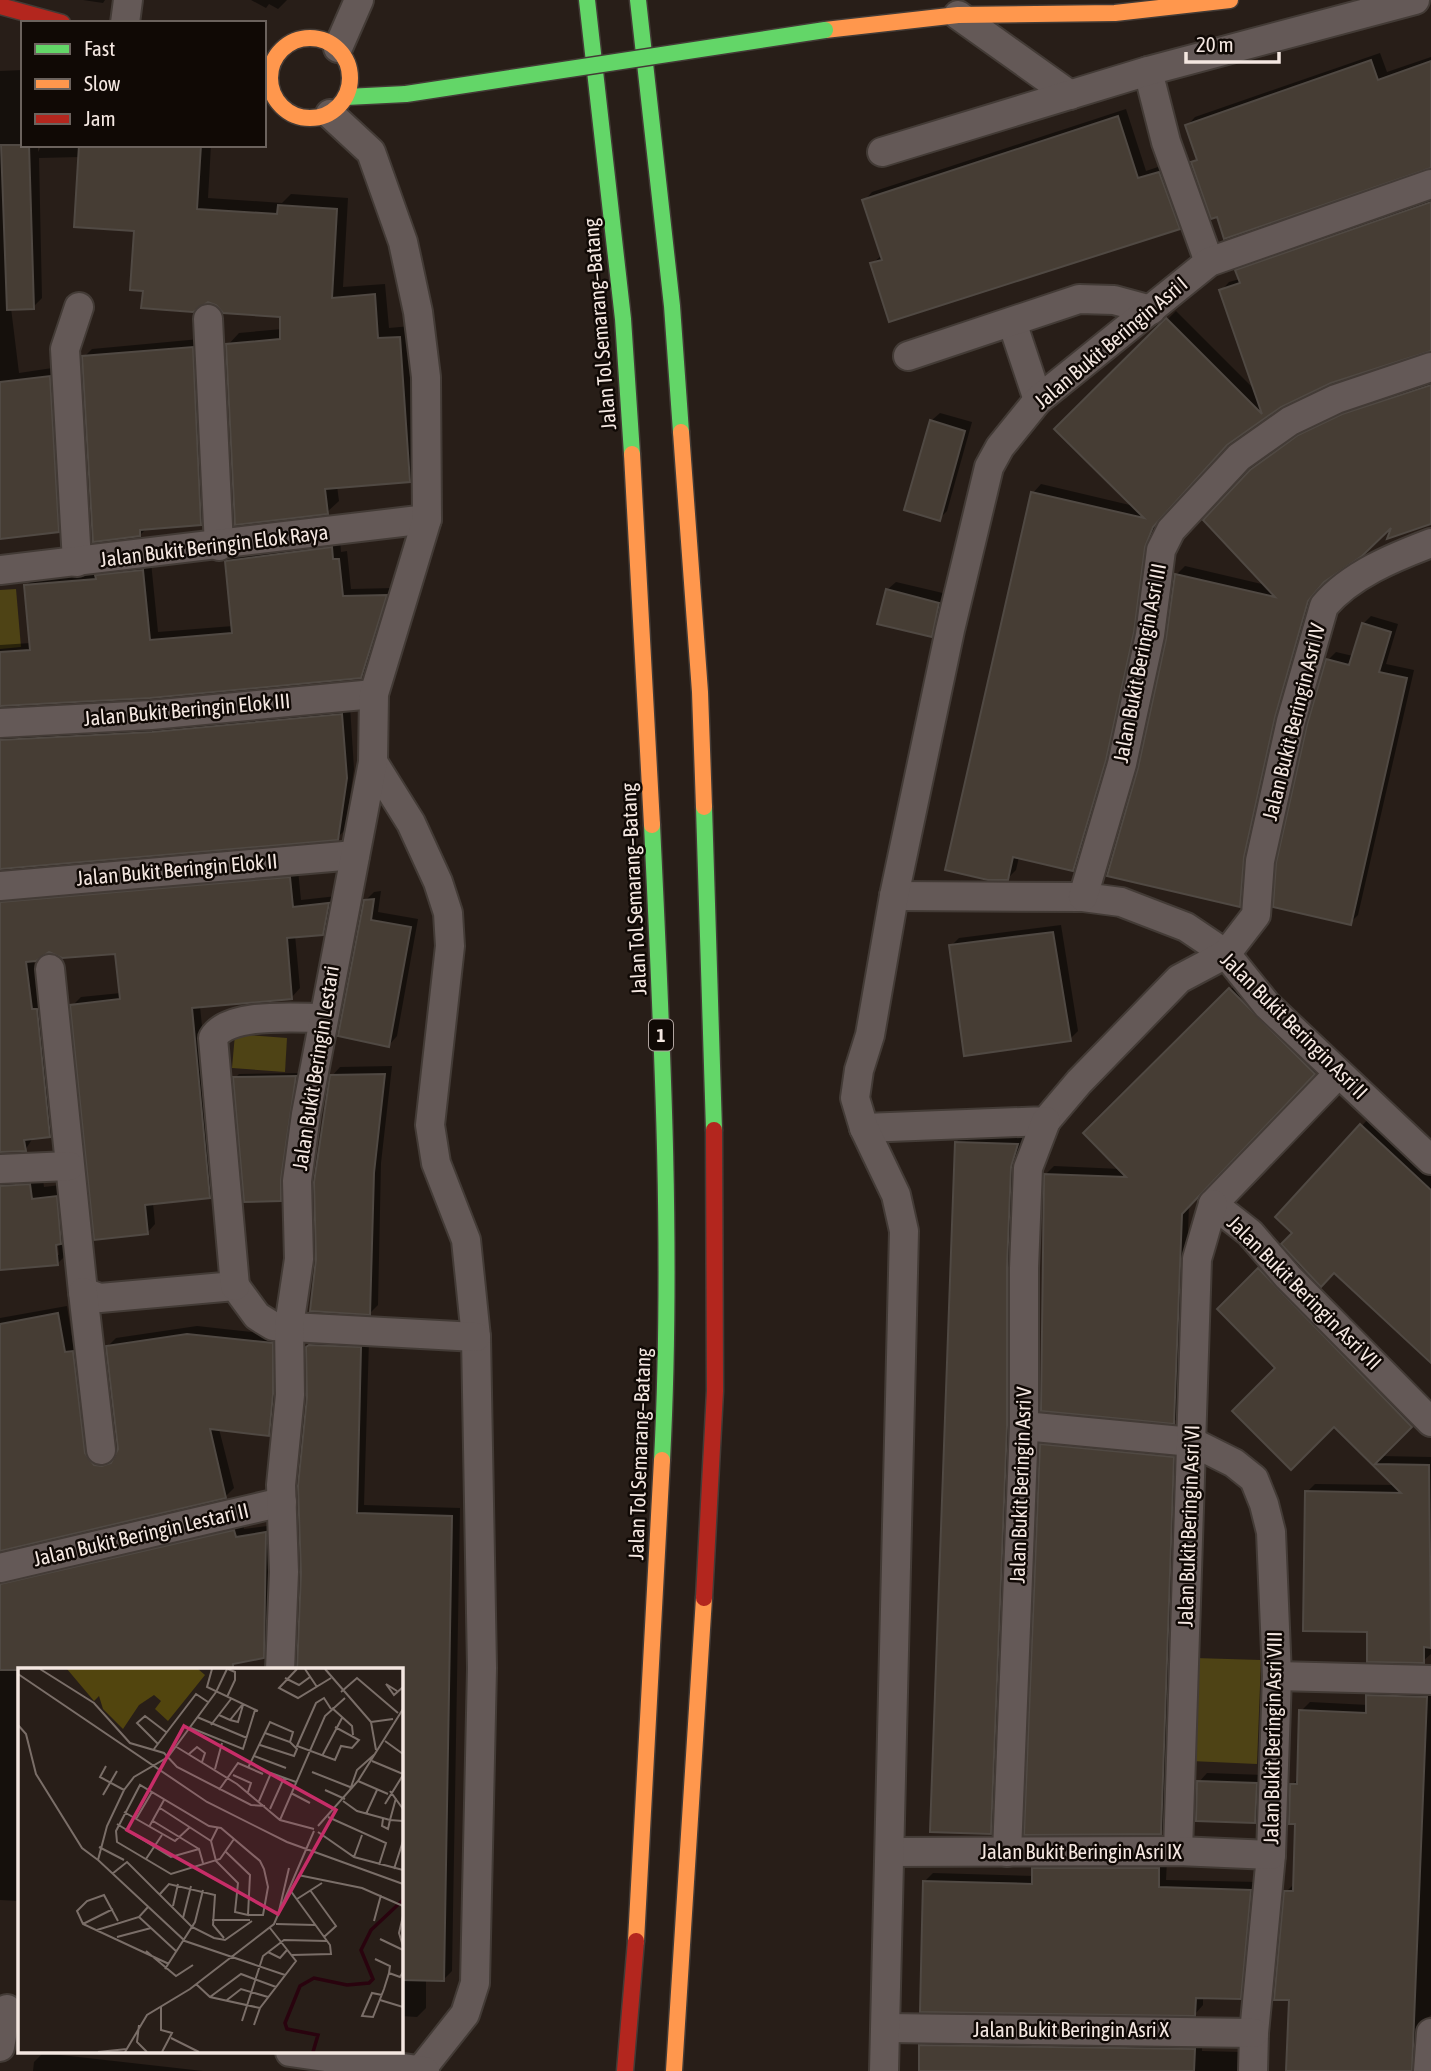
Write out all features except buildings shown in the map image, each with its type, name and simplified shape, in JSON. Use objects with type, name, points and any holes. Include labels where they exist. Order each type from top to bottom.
[{"type":"main road","name":"Jalan Tol Semarang–Batang","points":[[587,0],[623,318],[646,684],[662,1047],[666,1391],[641,1874],[625,2071]]},
{"type":"main road","points":[[638,0],[672,306],[699,692],[713,1039],[715,1391],[689,1868],[674,2071]]},
{"type":"main road","points":[[338,106],[351,71],[338,48],[320,38],[300,37],[282,47],[271,64],[267,84],[278,103],[293,115],[311,118],[338,106],[825,30],[900,11],[958,15],[1230,0]]},
{"type":"main road","points":[[0,6],[55,21]]},
{"type":"street","points":[[125,21],[128,0]]},
{"type":"street","points":[[338,48],[359,0]]},
{"type":"street","points":[[882,152],[1148,71],[1415,0]]},
{"type":"street","points":[[958,15],[1070,95]]},
{"type":"street","points":[[1148,71],[1166,142],[1209,262]]},
{"type":"street","name":"Jalan Bukit Beringin Lestari","points":[[280,1668],[284,1572],[281,1486],[290,1395],[289,1326],[299,1259],[297,1181],[322,1018],[373,762],[374,694],[427,519],[426,377],[418,312],[403,242],[371,152],[338,106]]},
{"type":"street","name":"Jalan Bukit Beringin Asri I","points":[[884,2071],[892,1852],[904,1231],[896,1195],[864,1128],[855,1098],[870,1035],[894,896],[950,630],[989,467],[1000,447],[1038,400],[1209,262],[1431,184]]},
{"type":"street","points":[[908,356],[1079,299],[1095,298],[1151,310]]},
{"type":"street","points":[[77,562],[65,349],[79,307]]},
{"type":"street","points":[[208,318],[219,546]]},
{"type":"street","points":[[1012,321],[1038,400]]},
{"type":"street","name":"Jalan Bukit Beringin Asri III","points":[[1083,897],[1122,764],[1150,635],[1161,550],[1171,530],[1239,457],[1290,421],[1336,399],[1431,367]]},
{"type":"street","name":"Jalan Bukit Beringin Elok Raya","points":[[0,570],[219,546],[427,519]]},
{"type":"street","name":"Jalan Bukit Beringin Asri IV","points":[[1226,954],[1256,915],[1260,862],[1286,746],[1324,606],[1336,592],[1378,566],[1431,543]]},
{"type":"street","name":"Jalan Bukit Beringin Elok III","points":[[0,723],[151,715],[374,694]]},
{"type":"street","points":[[305,2054],[422,2070],[466,2014],[475,1983],[482,1668],[476,1337],[466,1240],[436,1163],[430,1125],[450,946],[448,913],[438,882],[411,823],[373,762]]},
{"type":"street","name":"Jalan Bukit Beringin Elok II","points":[[0,886],[355,855]]},
{"type":"street","name":"Jalan Bukit Beringin Asri II","points":[[894,896],[1083,897],[1121,902],[1166,918],[1226,954],[1267,1004],[1431,1160]]},
{"type":"street","name":"Jalan Bukit Beringin Asri V","points":[[1007,1852],[1024,1426],[1024,1268],[1028,1168],[1046,1121],[1079,1082],[1179,979],[1226,954]]},
{"type":"street","points":[[50,969],[101,1450]]},
{"type":"street","points":[[322,1018],[271,1017],[232,1024],[218,1031],[213,1038],[235,1286],[264,1323],[476,1337]]},
{"type":"street","name":"Jalan Bukit Beringin Asri VII","points":[[1338,1074],[1213,1205],[1250,1233],[1288,1277],[1431,1422]]},
{"type":"street","points":[[864,1128],[1046,1121]]},
{"type":"street","points":[[0,1169],[69,1166]]},
{"type":"street","name":"Jalan Bukit Beringin Asri VI","points":[[1178,1851],[1197,1259],[1213,1205]]},
{"type":"street","points":[[83,1292],[100,1298],[235,1286]]},
{"type":"street","points":[[1024,1426],[1192,1442]]},
{"type":"street","name":"Jalan Bukit Beringin Asri VIII","points":[[1192,1442],[1234,1463],[1254,1479],[1271,1532],[1277,1676],[1271,1855],[1254,2033],[1253,2071]]},
{"type":"street","name":"Jalan Bukit Beringin Lestari II","points":[[0,1568],[282,1502]]},
{"type":"street","points":[[1277,1676],[1431,1680]]},
{"type":"street","name":"Jalan Bukit Beringin Asri IX","points":[[892,1852],[1178,1851],[1271,1855]]},
{"type":"street","points":[[0,2047],[9,2008]]},
{"type":"street","name":"Jalan Bukit Beringin Asri X","points":[[887,2028],[1254,2033]]},
{"type":"street","points":[[1428,2071],[1431,2034]]},
{"type":"shaded area","points":[[16,589],[21,647],[0,649],[0,590]]},
{"type":"shaded area","points":[[235,1034],[287,1038],[285,1072],[232,1068]]},
{"type":"shaded area","points":[[1195,1658],[1261,1660],[1257,1764],[1191,1761]]},
{"type":"traffic: fast","points":[[587,0],[623,319],[632,454]]},
{"type":"traffic: fast","points":[[638,0],[672,306],[681,432]]},
{"type":"traffic: fast","points":[[406,94],[825,30]]},
{"type":"traffic: fast","points":[[346,97],[406,94]]},
{"type":"traffic: fast","points":[[704,807],[714,1130]]},
{"type":"traffic: fast","points":[[652,825],[666,1222],[662,1460]]},
{"type":"traffic: slow","points":[[825,30],[958,15],[1115,13],[1230,0]]},
{"type":"traffic: slow","points":[[310,38],[325,41],[338,50],[347,63],[350,78],[347,93],[338,106],[325,115],[310,118],[295,115],[282,106],[273,93],[270,78],[273,63],[282,50],[295,41],[310,38]]},
{"type":"traffic: slow","points":[[681,432],[700,692],[704,807]]},
{"type":"traffic: slow","points":[[632,454],[652,825]]},
{"type":"traffic: slow","points":[[636,1941],[662,1460]]},
{"type":"traffic: slow","points":[[674,2071],[704,1598]]},
{"type":"traffic: jam","points":[[0,6],[55,21]]},
{"type":"traffic: jam","points":[[704,1598],[715,1391],[714,1130]]},
{"type":"traffic: jam","points":[[625,2071],[636,1941]]}]
